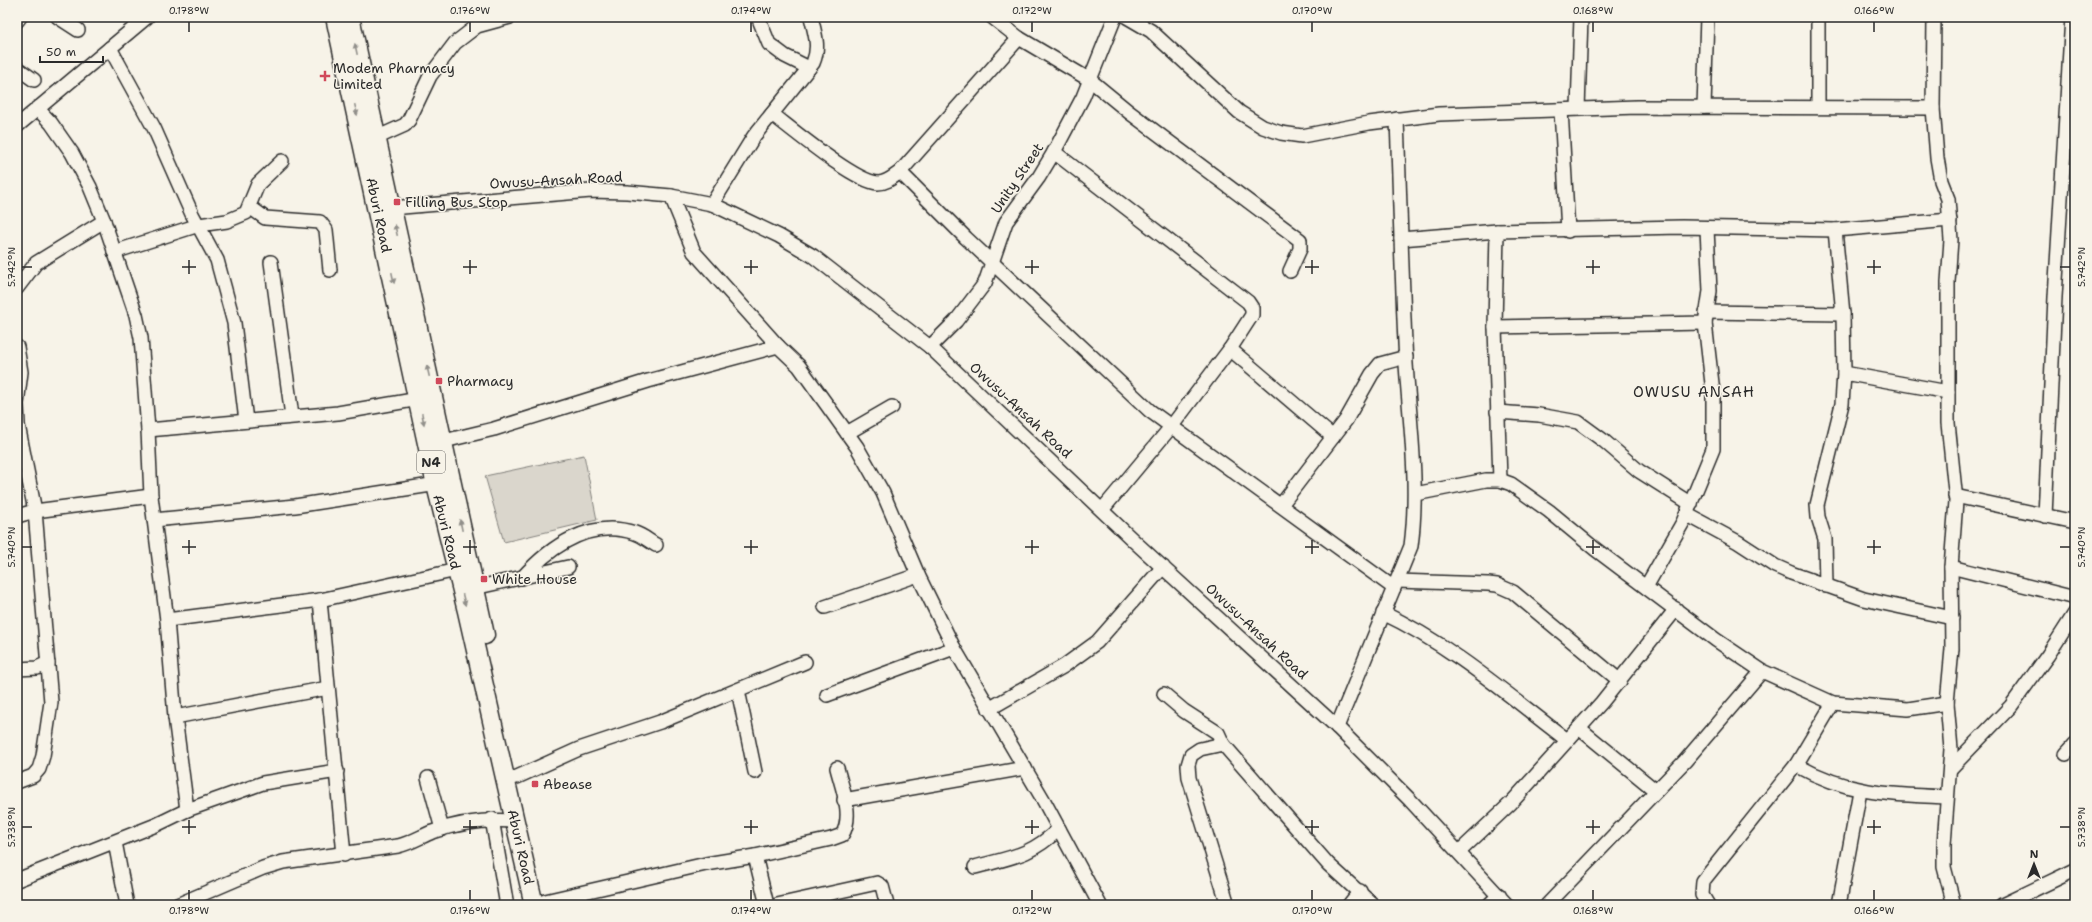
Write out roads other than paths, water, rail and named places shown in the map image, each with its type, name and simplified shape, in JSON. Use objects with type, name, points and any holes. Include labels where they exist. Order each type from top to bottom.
[{"type":"highway","name":"Aburi Road","points":[[335,17],[419,399],[474,588],[517,777],[541,904]]},
{"type":"highway","name":"Aburi Road","points":[[350,17],[391,208],[444,441],[444,483],[457,570],[515,821],[541,904]]},
{"type":"street","points":[[17,21],[20,17]]},
{"type":"street","points":[[58,17],[78,30]]},
{"type":"street","points":[[18,125],[147,17]]},
{"type":"street","points":[[376,138],[405,125],[409,120],[430,76],[455,43],[465,33],[477,26],[510,17]]},
{"type":"street","points":[[758,17],[769,44],[781,54],[809,68]]},
{"type":"street","points":[[712,204],[754,136],[809,68],[817,54],[818,46],[812,17]]},
{"type":"street","points":[[992,17],[1019,38],[1090,80],[1129,112],[1300,240],[1300,249],[1290,271]]},
{"type":"street","name":"Unity Street","points":[[930,347],[956,321],[984,283],[993,262],[1006,222],[1039,177],[1054,152],[1090,80],[1115,17]]},
{"type":"street","points":[[1127,17],[1151,31],[1239,112],[1263,127],[1281,133],[1302,136],[1369,123],[1439,114],[1578,109],[1704,107],[1934,108]]},
{"type":"street","points":[[1578,109],[1581,17]]},
{"type":"street","points":[[1704,107],[1706,17]]},
{"type":"street","points":[[1818,17],[1818,107]]},
{"type":"street","points":[[1934,17],[1934,108],[1937,158],[1941,181],[1948,199],[1950,220],[1948,423],[1955,496],[1951,567],[1952,649],[1947,703],[1950,729],[1950,769],[1947,797],[1944,867],[1954,905]]},
{"type":"street","points":[[2045,516],[2055,297],[2072,17]]},
{"type":"street","points":[[772,114],[845,169],[870,181],[885,182],[900,172],[1019,38]]},
{"type":"street","points":[[110,48],[154,128],[192,214],[217,260],[234,323],[246,421]]},
{"type":"street","points":[[17,68],[34,80]]},
{"type":"street","points":[[37,108],[51,123],[72,153],[104,221],[138,323],[148,430],[151,496],[167,620],[175,717],[186,810]]},
{"type":"street","points":[[1561,110],[1568,231]]},
{"type":"street","points":[[1337,727],[1411,546],[1415,494],[1406,357],[1397,119]]},
{"type":"street","points":[[1054,152],[1251,305],[1252,316],[1230,348],[1171,427],[1102,510]]},
{"type":"street","points":[[114,252],[199,225],[227,221],[246,213],[250,207],[254,190],[258,184],[282,161]]},
{"type":"street","points":[[900,172],[1150,411],[1281,505],[1395,584],[1488,584],[1504,588],[1518,597],[1620,681]]},
{"type":"street","name":"Owusu-Ansah Road","points":[[391,208],[591,191],[627,192],[671,196],[712,204],[766,229],[813,256],[930,347],[1102,510],[1337,727],[1503,900]]},
{"type":"street","points":[[671,196],[694,252],[778,346],[799,366],[847,433],[883,493],[918,575],[954,648],[1025,768],[1100,905]]},
{"type":"street","points":[[250,207],[265,218],[320,222],[326,230],[330,270]]},
{"type":"street","points":[[1401,239],[1497,230],[1568,231],[1682,227],[1707,229],[1776,228],[1834,230],[1950,220]]},
{"type":"street","points":[[17,288],[36,263],[104,221]]},
{"type":"street","points":[[1646,587],[1689,509],[1714,449],[1714,392],[1705,317],[1710,291],[1707,229]]},
{"type":"street","points":[[1497,230],[1495,327],[1500,480]]},
{"type":"street","points":[[1826,586],[1825,539],[1818,517],[1817,505],[1842,404],[1844,373],[1842,314],[1834,230]]},
{"type":"street","points":[[271,262],[292,416]]},
{"type":"street","points":[[1495,327],[1705,317],[1842,314]]},
{"type":"street","points":[[444,441],[494,429],[648,382],[778,346]]},
{"type":"street","points":[[17,347],[21,372],[17,404],[18,425],[35,511],[51,702],[43,756],[39,769],[33,776],[17,782]]},
{"type":"street","points":[[1230,348],[1333,437]]},
{"type":"street","points":[[1281,505],[1333,437],[1357,402],[1372,374],[1380,364],[1406,357]]},
{"type":"street","points":[[1844,373],[1948,392]]},
{"type":"street","points":[[148,430],[361,410],[419,399]]},
{"type":"street","points":[[847,433],[892,407]]},
{"type":"street","points":[[1497,412],[1539,415],[1578,422],[1689,509],[1775,566],[1826,586],[1889,606],[1952,618]]},
{"type":"street","points":[[1415,494],[1486,480],[1500,480],[1511,484],[1550,511],[1595,549],[1716,640],[1762,671],[1832,703],[1908,709],[1947,703]]},
{"type":"street","points":[[154,520],[295,506],[444,483]]},
{"type":"street","points":[[17,516],[35,511],[151,496]]},
{"type":"street","points":[[1955,496],[2075,522]]},
{"type":"street","points":[[522,578],[548,553],[577,534],[598,530],[627,531],[636,533],[656,545]]},
{"type":"street","points":[[989,709],[1064,666],[1097,642],[1163,566]]},
{"type":"street","points":[[474,588],[568,567]]},
{"type":"street","points":[[1951,567],[2075,598]]},
{"type":"street","points":[[167,620],[320,600],[457,570]]},
{"type":"street","points":[[826,607],[918,575]]},
{"type":"street","points":[[320,600],[344,855]]},
{"type":"street","points":[[1458,852],[1511,803],[1579,728],[1620,681],[1676,609]]},
{"type":"street","points":[[1383,613],[1415,628],[1484,676],[1567,740]]},
{"type":"street","points":[[1950,769],[2011,706],[2048,655],[2075,613]]},
{"type":"street","points":[[827,695],[954,648]]},
{"type":"street","points":[[517,777],[579,749],[660,722],[805,662]]},
{"type":"street","points":[[17,669],[37,668],[48,663]]},
{"type":"street","points":[[1547,905],[1685,762],[1762,671]]},
{"type":"street","points":[[175,717],[328,688]]},
{"type":"street","points":[[738,690],[755,772]]},
{"type":"street","points":[[1164,694],[1184,711],[1218,733],[1223,744],[1328,864],[1360,891],[1373,905]]},
{"type":"street","points":[[1708,905],[1702,895],[1703,881],[1796,765],[1832,703]]},
{"type":"street","points":[[1579,728],[1656,791]]},
{"type":"street","points":[[1223,744],[1200,749],[1191,755],[1188,765],[1189,778],[1228,905]]},
{"type":"street","points":[[2066,754],[2075,744]]},
{"type":"street","points":[[1796,765],[1839,785],[1860,791],[1947,797]]},
{"type":"street","points":[[541,904],[706,864],[755,856],[842,835],[847,821],[837,768]]},
{"type":"street","points":[[844,800],[1025,768]]},
{"type":"street","points":[[17,880],[156,825],[186,810],[263,782],[337,771]]},
{"type":"street","points":[[428,778],[442,829]]},
{"type":"street","points":[[1839,905],[1860,791]]},
{"type":"street","points":[[177,905],[263,868],[283,862],[344,855],[413,842],[442,829],[470,821],[492,819],[515,821]]},
{"type":"street","points":[[492,819],[506,900],[505,905]]},
{"type":"street","points":[[975,867],[1024,854],[1059,829]]},
{"type":"street","points":[[114,842],[127,905]]},
{"type":"street","points":[[755,856],[767,905]]},
{"type":"street","points":[[2002,905],[2075,870]]},
{"type":"street","points":[[777,905],[877,883],[882,886],[887,905]]},
{"type":"street","points":[[1349,905],[1360,891]]},
{"type":"street","points":[[1489,905],[1503,900]]},
{"type":"place","name":"Modem Pharmacy Limited","points":[[325,76]]},
{"type":"place","name":"Filling Bus Stop","points":[[397,202]]},
{"type":"place","name":"Pharmacy","points":[[439,381]]},
{"type":"place","name":"White House","points":[[484,579]]},
{"type":"place","name":"Abease","points":[[535,784]]},
{"type":"district","name":"OWUSU ANSAH","points":[[1694,392]]}]
